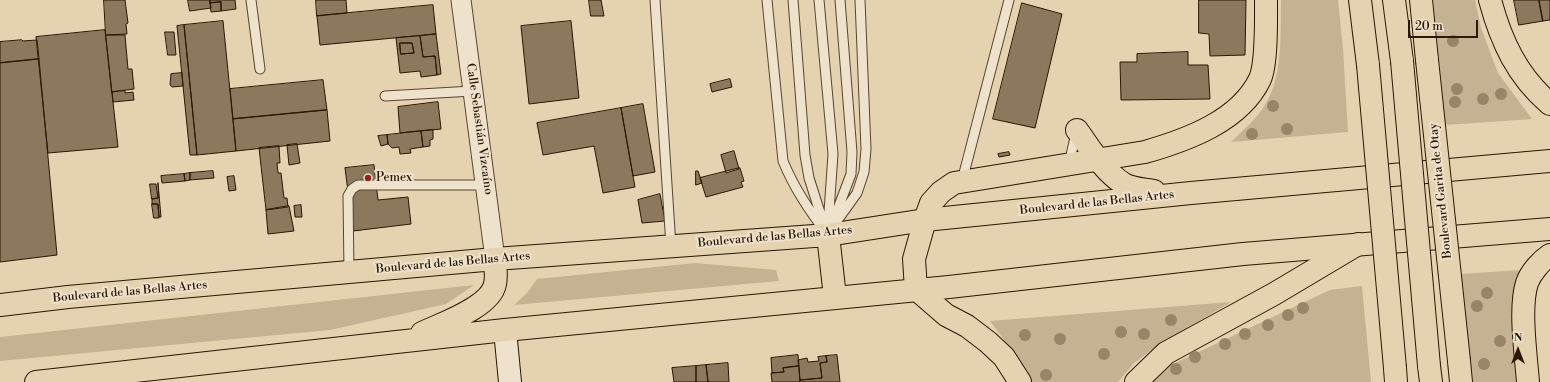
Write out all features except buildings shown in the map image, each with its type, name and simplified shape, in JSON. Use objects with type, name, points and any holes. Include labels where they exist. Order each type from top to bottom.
[{"type":"main road","points":[[1020,382],[1004,357],[988,342],[968,326],[946,315],[916,289],[914,259],[931,202],[941,192],[954,183],[962,183],[1145,152],[1171,145],[1227,117],[1249,96],[1260,78],[1264,56],[1266,0]]},
{"type":"main road","points":[[1360,0],[1368,65],[1396,375]]},
{"type":"main road","points":[[1394,0],[1402,61],[1430,374]]},
{"type":"main road","name":"Boulevard Garita de Otay","points":[[1421,0],[1460,372]]},
{"type":"main road","points":[[1490,0],[1497,27],[1511,59],[1522,75],[1550,104]]},
{"type":"main road","points":[[1077,130],[1099,160],[1115,178],[1124,184],[1137,188],[1191,193]]},
{"type":"main road","name":"Boulevard de las Bellas Artes","points":[[0,305],[68,297],[495,259],[828,235],[925,220],[1191,193],[1550,161]]},
{"type":"main road","points":[[36,382],[505,330],[916,289],[1243,254],[1550,229]]},
{"type":"main road","points":[[828,235],[835,297]]},
{"type":"main road","points":[[1136,382],[1166,353],[1274,294],[1358,244]]},
{"type":"main road","points":[[1528,382],[1524,304],[1528,283],[1536,268],[1550,255]]},
{"type":"main road","points":[[405,342],[463,314],[489,296],[495,284],[495,259]]},
{"type":"street","name":"Calle Sebastián Vizcaíno","points":[[462,0],[495,259]]},
{"type":"street","points":[[505,330],[510,382]]},
{"type":"lane","points":[[251,0],[260,70]]},
{"type":"lane","points":[[655,0],[671,246]]},
{"type":"lane","points":[[767,0],[783,161],[793,185],[803,202],[828,235]]},
{"type":"lane","points":[[793,0],[804,155],[809,178],[828,235]]},
{"type":"lane","points":[[819,0],[833,154],[828,235]]},
{"type":"lane","points":[[828,235],[849,180],[852,152],[840,0]]},
{"type":"lane","points":[[828,235],[857,193],[864,172],[866,149],[860,0]]},
{"type":"lane","points":[[962,183],[1009,0]]},
{"type":"lane","points":[[385,96],[473,91]]},
{"type":"lane","points":[[1069,165],[1077,130]]},
{"type":"lane","points":[[349,272],[348,196],[352,189],[358,185],[486,185]]},
{"type":"shaded area","points":[[1281,0],[1338,0],[1343,49],[1348,132],[1231,142],[1261,111],[1274,86],[1279,58]]},
{"type":"shaded area","points":[[1433,0],[1475,0],[1481,28],[1498,73],[1532,119],[1445,125]]},
{"type":"shaded area","points":[[695,263],[776,270],[779,281],[514,305],[527,293],[537,279]]},
{"type":"shaded area","points":[[1521,270],[1517,285],[1519,382],[1473,382],[1461,274]]},
{"type":"shaded area","points":[[474,285],[446,304],[330,330],[0,361],[0,337]]},
{"type":"shaded area","points":[[1362,286],[1371,382],[1153,382],[1171,365],[1330,290]]},
{"type":"shaded area","points":[[1231,302],[1158,345],[1134,363],[1118,382],[1031,382],[1025,368],[990,321]]},
{"type":"place","name":"Pemex","points":[[368,178]]}]
